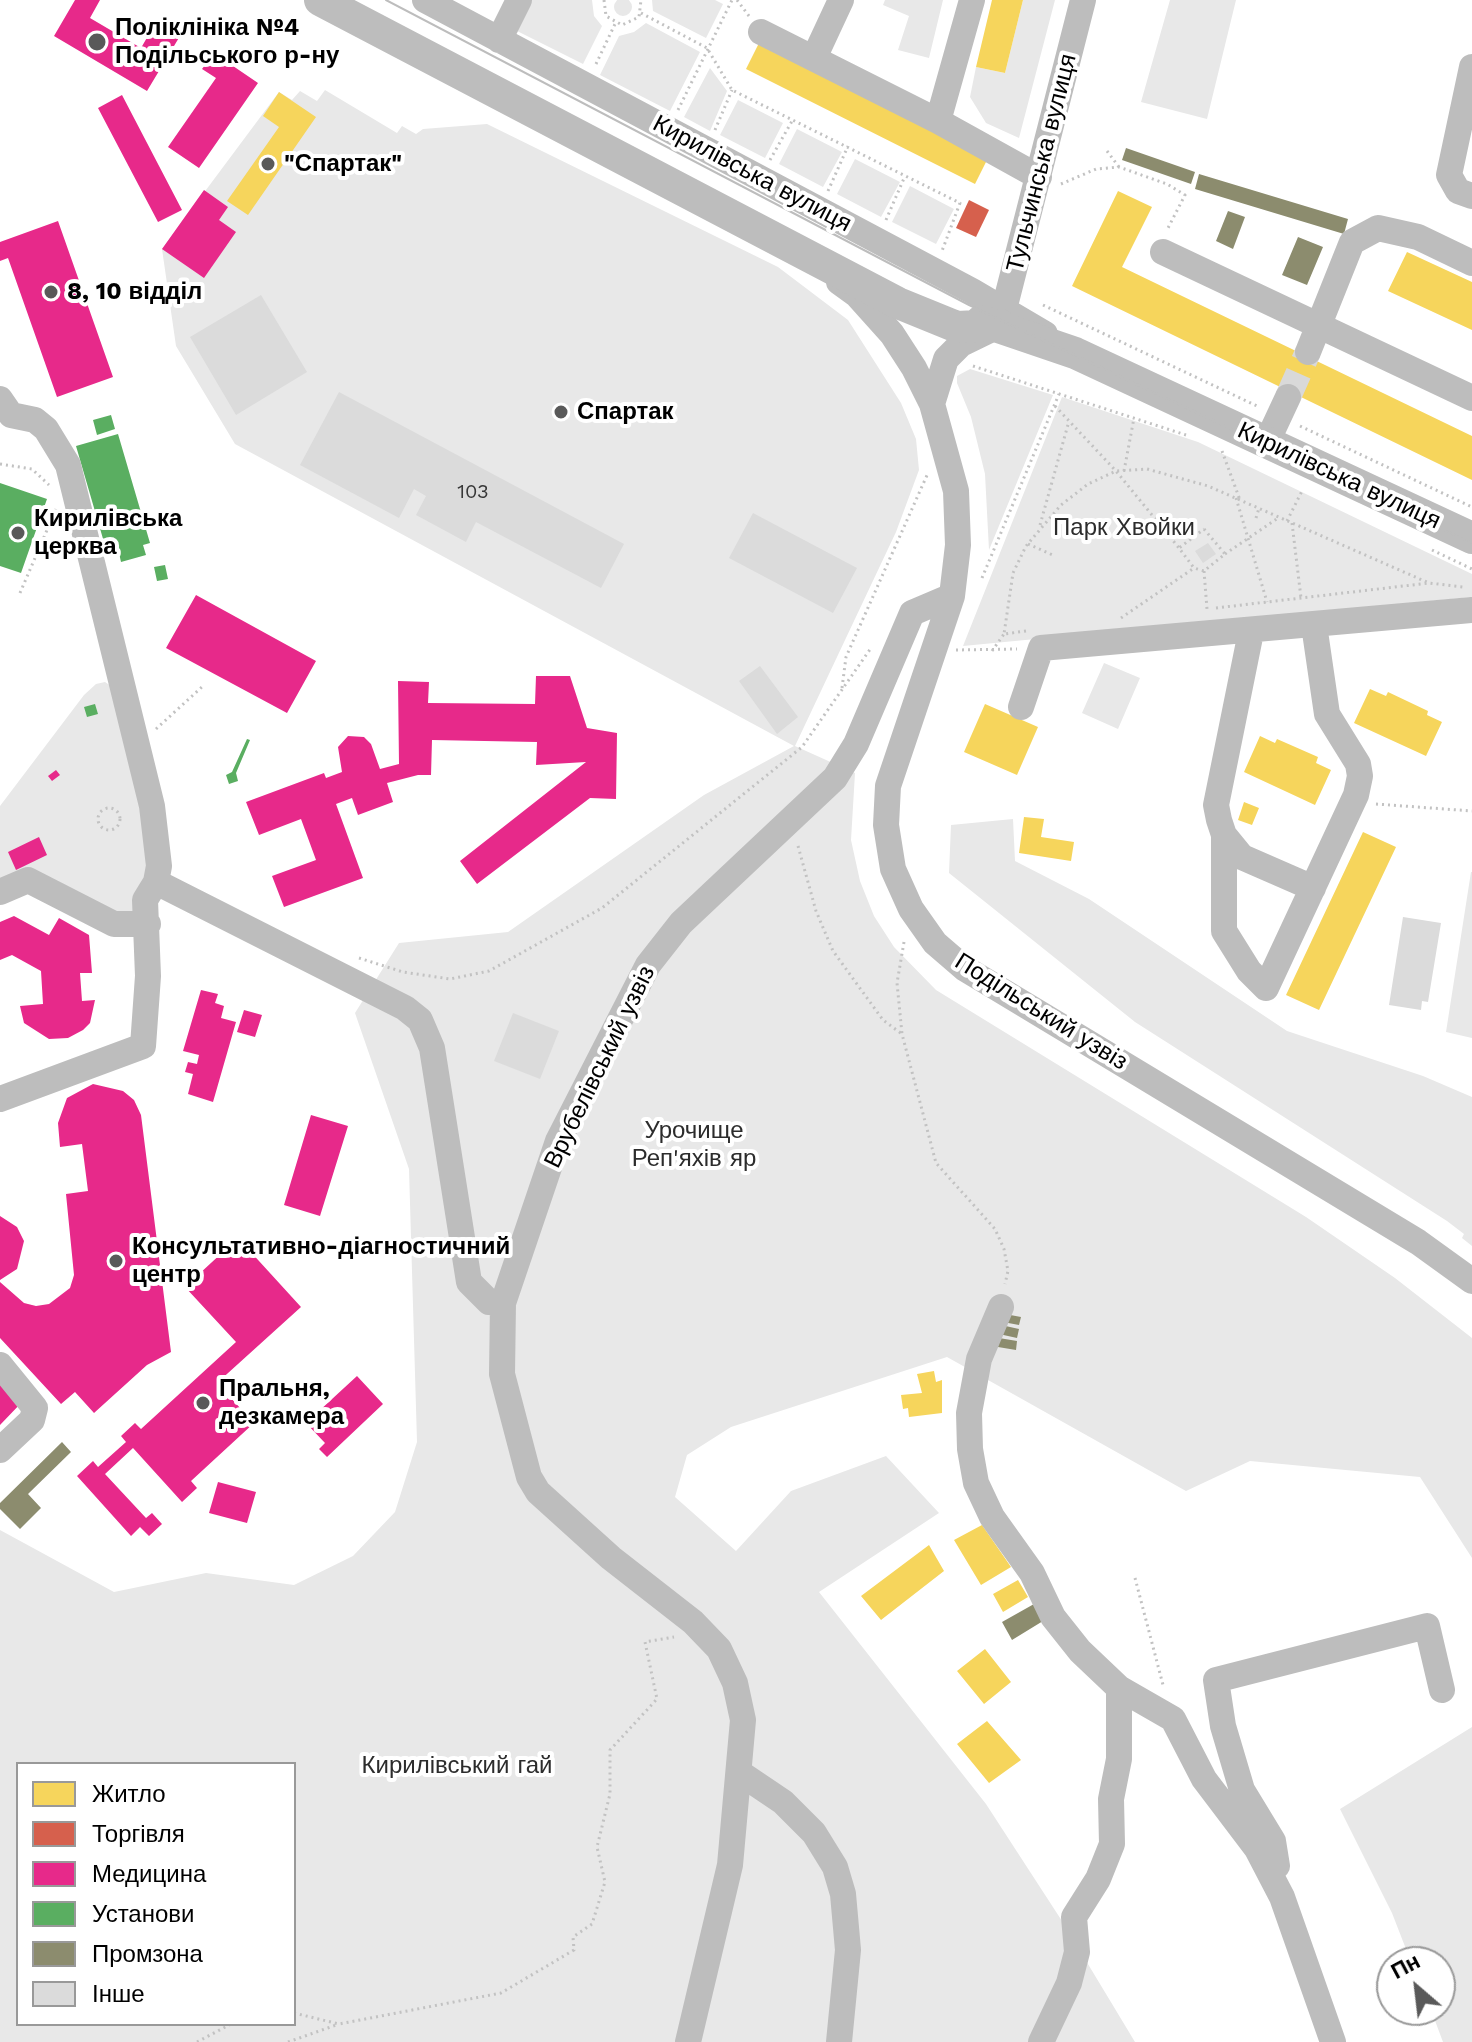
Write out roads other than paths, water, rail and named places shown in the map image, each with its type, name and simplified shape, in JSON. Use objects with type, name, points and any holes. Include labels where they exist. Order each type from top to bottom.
[{"type":"main road","name":"Кирилівська вулиця","points":[[320,0],[898,303],[917,300],[948,313],[1005,308],[1075,353],[1278,418],[1472,538]]},
{"type":"street","name":"Кирилівська вулиця","points":[[425,0],[1005,308]]},
{"type":"street","points":[[499,40],[519,0]]},
{"type":"street","points":[[814,58],[841,0]]},
{"type":"street","points":[[938,121],[972,0]]},
{"type":"street","name":"Тульчинська вулиця","points":[[1005,308],[1049,181],[1083,0]]},
{"type":"street","points":[[761,32],[1049,181]]},
{"type":"street","points":[[1472,67],[1449,175],[1458,191],[1472,196]]},
{"type":"street","points":[[1308,352],[1352,242],[1378,228],[1418,237],[1472,263]]},
{"type":"street","name":"Подільський узвіз","points":[[803,254],[857,295],[892,334],[932,404],[956,491],[958,545],[952,596],[888,786],[887,812],[893,869],[911,909],[935,943],[964,968],[1418,1242],[1472,1281]]},
{"type":"street","points":[[1173,257],[1472,398]]},
{"type":"street","points":[[932,404],[946,359],[1005,308]]},
{"type":"street","points":[[0,399],[11,415],[35,420],[46,429],[68,465],[152,806],[159,866],[156,882],[145,900],[148,976],[143,1046],[0,1099]]},
{"type":"street","name":"Врубелівський узвіз","points":[[688,2042],[730,1865],[743,1720],[735,1683],[719,1649],[538,1492],[529,1477],[502,1374],[503,1303],[558,1141],[648,965],[681,923],[835,778],[856,744],[912,613],[952,596]]},
{"type":"street","points":[[1021,707],[1041,648],[1251,632],[1472,610]]},
{"type":"street","points":[[1251,632],[1216,805],[1224,835],[1224,931],[1249,971],[1266,988],[1353,802],[1360,776],[1358,764],[1327,714],[1314,625]]},
{"type":"street","points":[[1224,835],[1242,857],[1313,888]]},
{"type":"street","points":[[0,892],[28,880],[114,924],[148,924]]},
{"type":"street","points":[[156,882],[405,1008],[420,1020],[432,1048],[469,1282],[489,1302],[503,1303]]},
{"type":"street","points":[[1001,1307],[979,1359],[969,1413],[976,1483],[992,1517],[1032,1573],[1053,1617],[1080,1651],[1119,1688],[1173,1719],[1204,1779],[1257,1849],[1282,1897],[1333,2042]]},
{"type":"street","points":[[0,1365],[35,1408],[32,1420],[0,1450]]},
{"type":"street","points":[[1282,1897],[1273,1841],[1242,1790],[1223,1726],[1216,1680],[1427,1626],[1442,1690]]},
{"type":"street","points":[[1041,2042],[1069,1983],[1077,1952],[1074,1917],[1098,1879],[1112,1844],[1111,1799],[1119,1759],[1119,1688]]},
{"type":"street","points":[[740,1773],[783,1802],[814,1833],[835,1867],[843,1894],[848,1950],[839,2042]]},
{"type":"tunnel","points":[[1288,397],[1308,352]]},
{"type":"tram line","points":[[386,0],[969,305],[1472,543]]},
{"type":"place","name":"Поліклініка №4 Подільського р-ну","points":[[97,42]]},
{"type":"place","name":"\"Спартак\"","points":[[268,164]]},
{"type":"place","name":"8, 10 відділ","points":[[51,292]]},
{"type":"place","name":"Спартак","points":[[561,412]]},
{"type":"place","name":"Кирилівська церква","points":[[18,533]]},
{"type":"place","name":"Консультативно-діагностичний центр","points":[[116,1261]]},
{"type":"place","name":"Пральня, дезкамера","points":[[203,1403]]},
{"type":"park label","name":"Парк Хвойки","points":[[1124,528]]},
{"type":"park label","name":"Урочище Реп'яхів яр","points":[[694,1145]]},
{"type":"park label","name":"Кирилівський гай","points":[[457,1766]]}]
